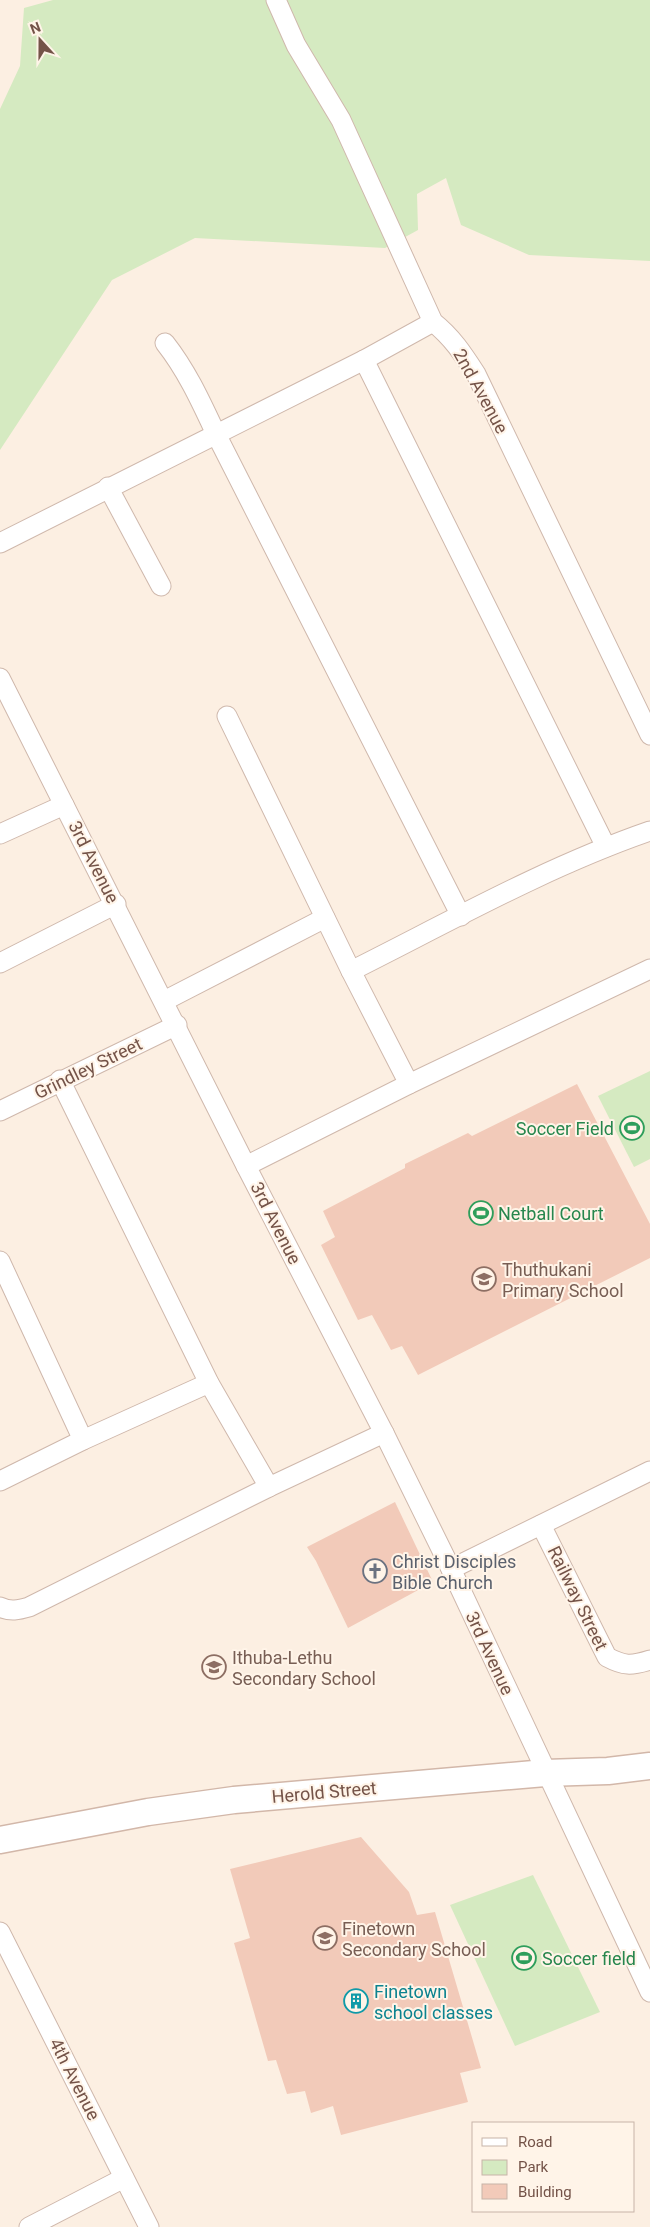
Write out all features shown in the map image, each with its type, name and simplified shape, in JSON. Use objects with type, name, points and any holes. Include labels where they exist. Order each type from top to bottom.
[{"type":"street","name":"2nd Avenue","points":[[276,0],[296,45],[342,120],[433,322],[446,332],[460,348],[476,374],[650,734]]},
{"type":"street","points":[[0,543],[108,487],[364,360],[433,322]]},
{"type":"street","points":[[165,343],[178,359],[194,386],[216,434],[461,916]]},
{"type":"street","points":[[364,360],[606,847]]},
{"type":"street","points":[[108,487],[161,586]]},
{"type":"street","name":"3rd Avenue","points":[[0,678],[177,1025],[246,1166],[384,1433],[451,1570],[545,1773],[650,1992]]},
{"type":"street","points":[[227,716],[351,971],[409,1084]]},
{"type":"street","points":[[0,834],[64,805]]},
{"type":"street","points":[[351,971],[537,878],[606,847],[650,831]]},
{"type":"street","points":[[0,963],[116,904]]},
{"type":"street","points":[[164,1001],[325,918]]},
{"type":"street","points":[[246,1166],[409,1084],[650,969]]},
{"type":"street","name":"Grindley Street","points":[[0,1111],[60,1080],[177,1025]]},
{"type":"street","points":[[60,1080],[209,1383],[269,1487]]},
{"type":"street","points":[[0,1261],[83,1440]]},
{"type":"street","points":[[0,1481],[83,1440],[209,1383]]},
{"type":"street","points":[[0,1607],[6,1610],[17,1610],[29,1607],[269,1487],[384,1433]]},
{"type":"street","points":[[451,1570],[650,1471]]},
{"type":"street","name":"Railway Street","points":[[541,1525],[607,1657],[622,1665],[638,1664],[650,1660]]},
{"type":"street","name":"Herold Street","points":[[0,1840],[189,1805],[545,1773],[608,1771],[650,1766]]},
{"type":"street","name":"4th Avenue","points":[[0,1932],[149,2227]]},
{"type":"street","points":[[29,2227],[124,2178]]},
{"type":"green space","points":[[53,0],[650,0],[650,261],[529,255],[461,225],[446,178],[417,194],[418,230],[385,248],[195,238],[112,280],[0,450],[0,109],[20,66],[24,8]]},
{"type":"green space","name":"Soccer Field","points":[[650,1071],[650,1159],[634,1167],[598,1096]]},
{"type":"green space","name":"Soccer field","points":[[533,1875],[600,2012],[515,2046],[450,1905]]},
{"type":"building","points":[[577,1084],[650,1224],[650,1258],[418,1375],[402,1346],[391,1350],[372,1315],[358,1320],[321,1245],[335,1237],[323,1211],[405,1168],[405,1164],[468,1133],[472,1136]]},
{"type":"building","name":"Christ Disciples Bible Church","points":[[395,1502],[433,1582],[348,1628],[316,1561],[307,1547]]},
{"type":"building","name":"Finetown school classes","points":[[361,1837],[409,1892],[417,1915],[435,1912],[481,2068],[460,2073],[468,2102],[341,2135],[333,2106],[311,2113],[305,2091],[287,2094],[276,2060],[268,2061],[234,1943],[250,1938],[230,1869]]},
{"type":"place","name":"Soccer Field","points":[[632,1128]]},
{"type":"place","name":"Netball Court","points":[[481,1213]]},
{"type":"place","name":"Thuthukani Primary School","points":[[484,1279]]},
{"type":"place","name":"Christ Disciples Bible Church","points":[[375,1571]]},
{"type":"place","name":"Ithuba-Lethu Secondary School","points":[[214,1667]]},
{"type":"place","name":"Finetown Secondary School","points":[[325,1938]]},
{"type":"place","name":"Soccer field","points":[[524,1958]]},
{"type":"place","name":"Finetown school classes","points":[[356,2001]]}]
